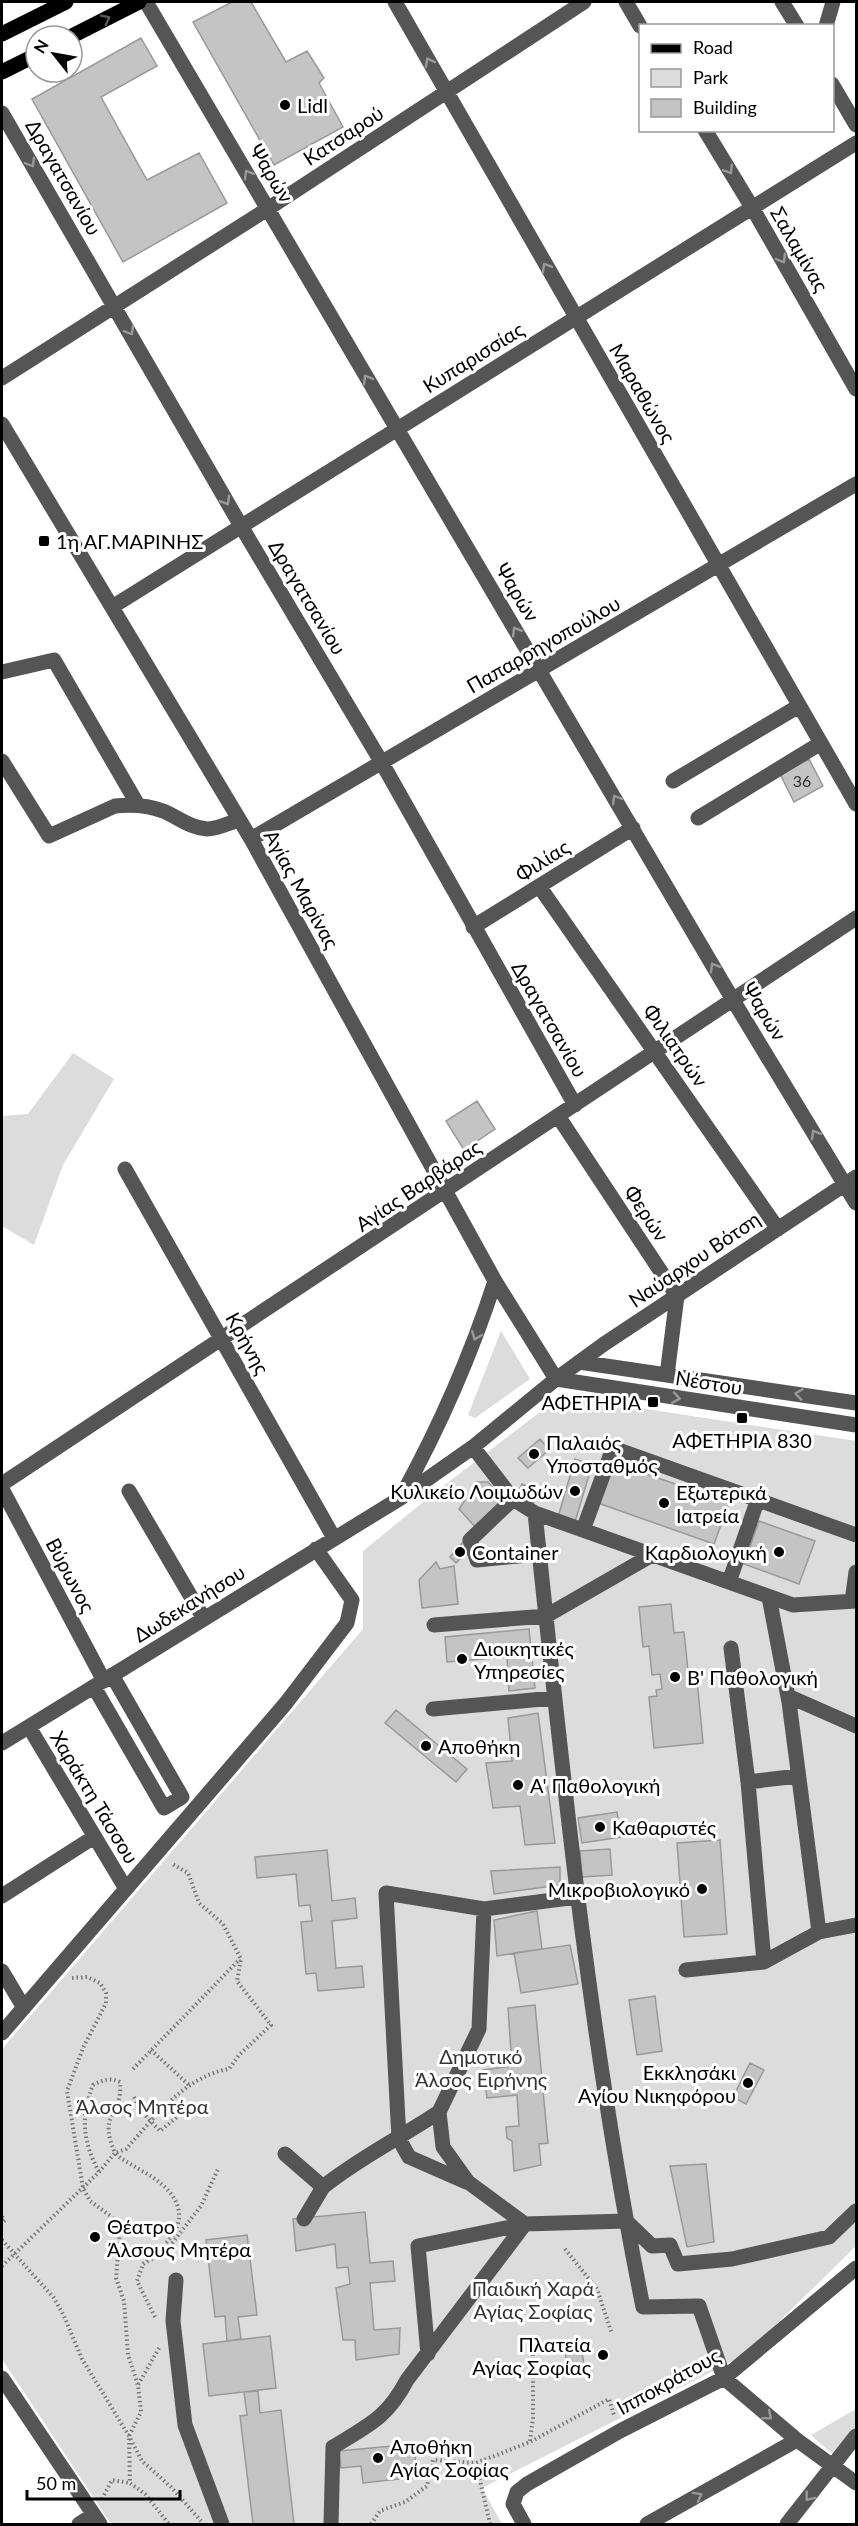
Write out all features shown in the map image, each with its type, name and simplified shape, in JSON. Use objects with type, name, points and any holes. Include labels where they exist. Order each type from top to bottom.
[{"type":"main road","points":[[2,34],[66,2]]},
{"type":"main road","points":[[84,30],[139,2]]},
{"type":"main road","points":[[2,72],[24,61]]},
{"type":"street","name":"Ψαρών","points":[[146,2],[733,1000],[851,1181],[856,1203]]},
{"type":"street","name":"Μαραθώνος","points":[[394,2],[856,804]]},
{"type":"street","name":"Κατσαρού","points":[[2,378],[269,208],[584,2]]},
{"type":"street","points":[[626,2],[639,24]]},
{"type":"street","points":[[782,2],[796,24]]},
{"type":"street","points":[[827,24],[833,2]]},
{"type":"street","points":[[834,87],[856,125]]},
{"type":"street","name":"Δραγατσανίου","points":[[2,113],[241,526],[382,763],[575,1106]]},
{"type":"street","name":"Σαλαμίνας","points":[[706,132],[856,389]]},
{"type":"street","name":"Κυπαρισσίας","points":[[112,607],[856,143]]},
{"type":"street","name":"Αγίας Μαρίνας","points":[[2,424],[240,820],[495,1281],[556,1379]]},
{"type":"street","name":"Παπαρρηγοπούλου","points":[[251,839],[856,484]]},
{"type":"street","points":[[2,672],[54,660],[138,805]]},
{"type":"street","points":[[673,781],[799,706]]},
{"type":"street","points":[[698,818],[821,743]]},
{"type":"street","points":[[2,761],[49,836],[116,806],[138,805],[164,811],[184,822],[209,829],[240,820]]},
{"type":"street","name":"Φιλίας","points":[[473,927],[633,828]]},
{"type":"street","name":"Φιλιατρών","points":[[539,886],[778,1229]]},
{"type":"street","name":"Αγίας Βαρβάρας","points":[[2,1485],[856,918]]},
{"type":"street","name":"Φερών","points":[[558,1116],[677,1296]]},
{"type":"street","name":"Κρήνης","points":[[125,1169],[334,1538]]},
{"type":"street","name":"Ναύαρχου Βότση","points":[[556,1379],[851,1181]]},
{"type":"street","name":"Δωδεκανήσου","points":[[399,1499],[431,1442],[459,1380],[495,1281]]},
{"type":"street","points":[[667,1375],[677,1296]]},
{"type":"street","name":"Νέστου","points":[[579,1362],[856,1403]]},
{"type":"street","name":"Δωδεκανήσου","points":[[2,1743],[399,1499],[473,1447],[556,1379]]},
{"type":"street","name":"Νέστου","points":[[556,1379],[856,1425]]},
{"type":"street","points":[[473,1447],[513,1499],[535,1513],[793,1605],[854,1601],[856,1572]]},
{"type":"street","points":[[583,1530],[613,1448],[758,1498],[856,1535]]},
{"type":"street","name":"Βύρωνος","points":[[2,1489],[103,1681],[164,1808],[182,1797],[103,1681]]},
{"type":"street","points":[[129,1491],[204,1619]]},
{"type":"street","points":[[729,1582],[758,1498]]},
{"type":"street","points":[[513,1499],[470,1540],[477,1560],[540,1554]]},
{"type":"street","points":[[535,1513],[577,1897],[626,2221],[643,2307],[699,2306],[723,2378],[797,2440],[856,2483]]},
{"type":"street","points":[[2,2033],[286,1703],[347,1623],[352,1600],[316,1549]]},
{"type":"street","points":[[434,1626],[546,1616],[652,1555]]},
{"type":"street","points":[[769,1597],[788,1696],[819,1932]]},
{"type":"street","points":[[731,1648],[748,1782],[764,1962]]},
{"type":"street","points":[[788,1696],[856,1726]]},
{"type":"street","points":[[433,1709],[554,1698]]},
{"type":"street","name":"Χαράκτη Τάσσου","points":[[28,1727],[126,1889]]},
{"type":"street","points":[[748,1782],[798,1776]]},
{"type":"street","name":"Βύρωνος","points":[[174,1802],[185,1821]]},
{"type":"street","points":[[2,1896],[94,1837]]},
{"type":"street","points":[[525,2224],[468,2182],[409,2157],[399,2139],[386,1893],[484,1909],[577,1897]]},
{"type":"street","points":[[304,2219],[323,2187],[347,2168],[399,2139],[439,2112],[479,2029],[484,1909]]},
{"type":"street","points":[[686,1970],[764,1962],[819,1932],[856,1925]]},
{"type":"street","points":[[2,1971],[24,2008]]},
{"type":"street","points":[[439,2112],[443,2147],[468,2182]]},
{"type":"street","points":[[285,2154],[323,2187]]},
{"type":"street","points":[[428,2354],[418,2246],[525,2224],[626,2221],[652,2246],[670,2245],[678,2264],[732,2259],[829,2237],[856,2211]]},
{"type":"street","points":[[331,2524],[333,2447],[378,2420],[389,2409],[525,2224]]},
{"type":"street","name":"Ιπποκράτους","points":[[524,2524],[513,2504],[517,2492],[526,2484],[620,2431],[723,2378],[856,2268]]},
{"type":"street","points":[[176,2280],[173,2321],[185,2425],[222,2524]]},
{"type":"street","points":[[2,2378],[97,2520],[79,2524]]},
{"type":"street","points":[[786,2524],[856,2436]]},
{"type":"street","points":[[647,2524],[797,2440]]},
{"type":"path","points":[[2,2266],[99,2172],[115,2153],[126,2149],[174,2098],[212,2072],[229,2069],[239,2055],[270,2025],[237,1981],[241,1959],[224,1924],[199,1903],[188,1873],[167,1860],[159,1851]]},
{"type":"path","points":[[133,2069],[241,1959]]},
{"type":"path","points":[[51,1976],[87,1977],[100,1983],[106,1993],[106,2003],[83,2048],[66,2091],[83,2188],[90,2200],[112,2217],[120,2230],[116,2278],[124,2301],[128,2355],[138,2385]]},
{"type":"path","points":[[150,2050],[190,2086]]},
{"type":"path","points":[[99,2172],[88,2151],[84,2118],[87,2100],[93,2085],[114,2079],[120,2082],[118,2106],[110,2116],[107,2129],[115,2153],[124,2162],[161,2183],[176,2198],[180,2214],[176,2230],[143,2264]]},
{"type":"path","points":[[134,2097],[150,2122],[160,2131],[177,2117]]},
{"type":"path","points":[[2,2217],[4,2220],[2,2223]]},
{"type":"path","points":[[2,2240],[54,2298],[82,2359],[142,2461],[171,2487],[202,2524]]},
{"type":"path","points":[[565,2249],[597,2289],[612,2334]]},
{"type":"path","points":[[530,2442],[533,2418],[534,2353]]},
{"type":"path","points":[[371,2524],[380,2511],[405,2502],[427,2486],[433,2460],[476,2463],[530,2442],[609,2399],[620,2431]]},
{"type":"path","points":[[129,2436],[130,2482]]},
{"type":"path","points":[[476,2463],[490,2524]]},
{"type":"path","points":[[97,2520],[112,2480],[130,2482],[145,2494],[169,2524]]},
{"type":"green space","points":[[73,1053],[114,1079],[63,1165],[34,1245],[2,1226],[2,1116],[28,1114]]},
{"type":"green space","points":[[501,1331],[530,1379],[475,1418],[468,1415]]},
{"type":"green space","name":"Δημοτικό Άλσος Ειρήνης","points":[[561,1396],[856,1441],[856,2246],[745,2355],[482,2488],[502,2524],[111,2524],[2,2359],[2,2049],[363,1629],[363,1551],[438,1490]]},
{"type":"green space","points":[[856,2409],[856,2438],[840,2461],[811,2435]]},
{"type":"building","name":"Lidl","points":[[232,2],[251,2],[286,62],[307,51],[324,78],[319,83],[343,127],[274,165],[193,22]]},
{"type":"building","points":[[141,38],[157,66],[101,97],[147,180],[199,153],[227,203],[123,262],[32,99],[59,84],[84,84],[84,70]]},
{"type":"building","points":[[809,759],[823,786],[794,802],[780,774]]},
{"type":"building","points":[[477,1101],[495,1129],[464,1150],[446,1121]]},
{"type":"building","name":"Παλαιός Υποσταθμός","points":[[540,1439],[549,1450],[528,1468],[518,1458]]},
{"type":"building","name":"Κυλικείο Λοιμωδών","points":[[575,1459],[592,1465],[575,1522],[558,1517]]},
{"type":"building","name":"Εξωτερικά Ιατρεία","points":[[613,1462],[729,1503],[714,1544],[598,1503]]},
{"type":"building","points":[[477,1482],[488,1482],[506,1503],[477,1529],[459,1509]]},
{"type":"building","points":[[522,1484],[539,1491],[533,1504],[516,1497]]},
{"type":"building","name":"Καρδιολογική","points":[[759,1521],[815,1541],[799,1584],[744,1564]]},
{"type":"building","name":"Container","points":[[464,1541],[471,1547],[456,1563],[450,1557]]},
{"type":"building","points":[[436,1562],[440,1569],[454,1566],[458,1604],[422,1608],[419,1580]]},
{"type":"building","name":"Β' Παθολογική","points":[[671,1604],[674,1633],[684,1632],[689,1680],[697,1679],[703,1743],[654,1748],[649,1697],[657,1696],[656,1690],[662,1689],[660,1674],[652,1675],[649,1646],[643,1647],[639,1607]]},
{"type":"building","name":"Διοικητικές Υπηρεσίες","points":[[529,1629],[535,1688],[509,1691],[507,1657],[447,1662],[445,1637]]},
{"type":"building","name":"Αποθήκη","points":[[396,1710],[467,1769],[456,1782],[385,1723]]},
{"type":"building","name":"Α' Παθολογική","points":[[538,1713],[555,1843],[525,1845],[520,1806],[493,1808],[486,1763],[512,1761],[508,1718]]},
{"type":"building","name":"Καθαριστές","points":[[617,1812],[621,1837],[582,1843],[578,1818]]},
{"type":"building","name":"Μικροβιολογικό","points":[[720,1840],[727,1934],[684,1937],[677,1843]]},
{"type":"building","points":[[610,1849],[612,1875],[582,1877],[580,1851]]},
{"type":"building","points":[[327,1850],[332,1901],[355,1898],[357,1918],[332,1921],[336,1968],[362,1966],[364,1987],[318,1991],[316,1973],[306,1974],[301,1922],[312,1921],[310,1905],[299,1906],[296,1874],[257,1878],[255,1857]]},
{"type":"building","points":[[560,1867],[560,1885],[494,1894],[491,1871]]},
{"type":"building","points":[[537,1911],[542,1949],[497,1956],[494,1920]]},
{"type":"building","points":[[570,1945],[578,1984],[521,1993],[514,1953]]},
{"type":"building","points":[[655,1996],[662,2051],[637,2055],[629,2000]]},
{"type":"building","points":[[535,2005],[548,2143],[539,2144],[541,2165],[514,2171],[512,2141],[507,2138],[506,2127],[519,2126],[517,2095],[487,2098],[483,2070],[512,2066],[508,2008]]},
{"type":"building","name":"Εκκλησάκι Αγίου Νικηφόρου","points":[[750,2063],[764,2070],[746,2104],[733,2097]]},
{"type":"building","points":[[706,2164],[714,2242],[687,2247],[670,2166]]},
{"type":"building","points":[[365,2212],[370,2263],[393,2261],[395,2281],[370,2283],[374,2330],[400,2328],[399,2354],[356,2360],[355,2340],[343,2340],[336,2288],[350,2284],[348,2267],[337,2268],[335,2244],[296,2251],[293,2219]]},
{"type":"building","points":[[247,2235],[257,2315],[238,2317],[241,2339],[227,2341],[225,2316],[215,2317],[206,2240]]},
{"type":"building","points":[[270,2336],[276,2388],[209,2396],[203,2344]]},
{"type":"building","points":[[580,2341],[585,2370],[568,2373],[564,2342]]},
{"type":"building","points":[[258,2391],[260,2413],[281,2410],[294,2524],[253,2524],[240,2416],[247,2415],[244,2392]]},
{"type":"building","name":"Αποθήκη Αγίας Σοφίας","points":[[414,2444],[417,2477],[363,2483],[361,2466],[341,2468],[339,2451]]},
{"type":"place","name":"Lidl","points":[[285,105]]},
{"type":"place","name":"1η ΑΓ.ΜΑΡΙΝΗΣ","points":[[44,541]]},
{"type":"place","name":"ΑΦΕΤΗΡΙΑ","points":[[653,1402]]},
{"type":"place","name":"ΑΦΕΤΗΡΙΑ 830","points":[[742,1418]]},
{"type":"place","name":"Παλαιός Υποσταθμός","points":[[534,1454]]},
{"type":"place","name":"Κυλικείο Λοιμωδών","points":[[575,1491]]},
{"type":"place","name":"Εξωτερικά Ιατρεία","points":[[664,1503]]},
{"type":"place","name":"Container","points":[[460,1552]]},
{"type":"place","name":"Καρδιολογική","points":[[779,1552]]},
{"type":"place","name":"Διοικητικές Υπηρεσίες","points":[[462,1659]]},
{"type":"place","name":"Β' Παθολογική","points":[[675,1677]]},
{"type":"place","name":"Αποθήκη","points":[[426,1746]]},
{"type":"place","name":"Α' Παθολογική","points":[[518,1785]]},
{"type":"place","name":"Καθαριστές","points":[[600,1827]]},
{"type":"place","name":"Μικροβιολογικό","points":[[702,1889]]},
{"type":"place","name":"Εκκλησάκι Αγίου Νικηφόρου","points":[[748,2083]]},
{"type":"place","name":"Θέατρο Άλσους Μητέρα","points":[[95,2237]]},
{"type":"place","name":"Πλατεία Αγίας Σοφίας","points":[[603,2355]]},
{"type":"place","name":"Αποθήκη Αγίας Σοφίας","points":[[378,2458]]},
{"type":"park label","name":"Άλσος Μητέρα","points":[[142,2106]]},
{"type":"park label","name":"Παιδική Χαρά Αγίας Σοφίας","points":[[533,2300]]}]
